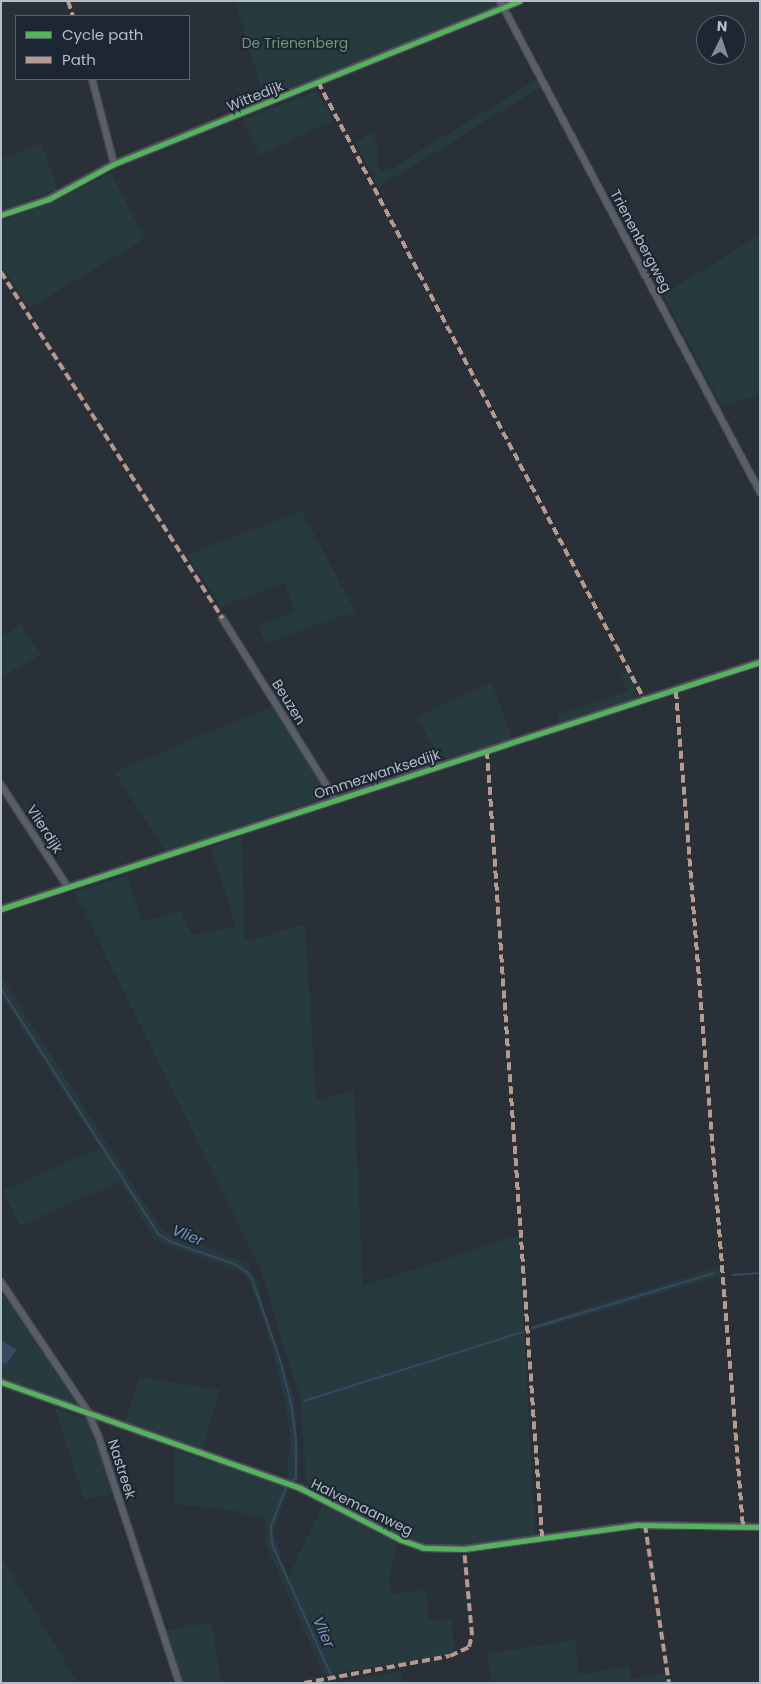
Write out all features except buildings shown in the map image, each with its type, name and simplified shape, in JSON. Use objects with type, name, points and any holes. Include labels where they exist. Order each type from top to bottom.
[{"type":"street","name":"Wittedijk","points":[[1,215],[48,199],[114,164],[501,4],[519,1]]},
{"type":"street","name":"Trienenbergweg","points":[[501,4],[760,492]]},
{"type":"street","points":[[92,80],[114,164]]},
{"type":"street","name":"Beuzen","points":[[222,618],[336,799]]},
{"type":"street","name":"Ommezwanksedijk","points":[[1,909],[760,662]]},
{"type":"street","name":"Vlierdijk","points":[[1,785],[67,886]]},
{"type":"street","name":"Nastreek","points":[[1,1282],[88,1412],[179,1683]]},
{"type":"street","name":"Halvemaanweg","points":[[1,1382],[300,1488],[401,1540],[424,1548],[464,1549],[637,1525],[760,1527]]},
{"type":"green space","name":"De Trienenberg","points":[[235,1],[499,1],[500,4],[497,5],[499,9],[265,101]]},
{"type":"green space","points":[[537,79],[541,87],[379,187],[355,142],[372,133],[377,144],[378,169],[386,172]]},
{"type":"green space","points":[[316,91],[333,121],[260,155],[243,120]]},
{"type":"green space","points":[[41,144],[58,189],[1,210],[1,160]]},
{"type":"green space","points":[[111,173],[145,239],[29,308],[1,264],[1,221],[49,204]]},
{"type":"green space","points":[[760,235],[760,394],[722,406],[663,294]]},
{"type":"green space","points":[[302,511],[355,611],[266,643],[258,626],[295,611],[284,582],[221,607],[188,555]]},
{"type":"green space","points":[[21,624],[41,655],[1,677],[1,637]]},
{"type":"green space","points":[[628,671],[639,697],[558,723],[558,715],[628,692],[621,677]]},
{"type":"green space","points":[[492,683],[512,738],[440,761],[417,716]]},
{"type":"green space","points":[[273,706],[330,796],[165,851],[115,772]]},
{"type":"green space","points":[[242,837],[245,942],[305,924],[316,1101],[354,1090],[363,1286],[519,1235],[535,1537],[464,1547],[421,1548],[307,1489],[300,1399],[261,1270],[75,892],[127,876],[143,922],[180,911],[192,935],[236,927],[211,847]]},
{"type":"green space","points":[[1,976],[162,1230],[248,1264],[255,1278],[294,1398],[299,1456],[297,1484],[287,1481],[290,1436],[285,1402],[269,1337],[248,1278],[237,1270],[154,1240],[120,1181],[20,1226],[3,1191],[100,1148],[1,996]]},
{"type":"green space","points":[[719,1267],[721,1275],[533,1331],[533,1325]]},
{"type":"green space","points":[[1,1291],[73,1398],[77,1407],[1,1382],[1,1363],[6,1364],[14,1357],[17,1350],[1,1340]]},
{"type":"green space","points":[[140,1377],[220,1390],[202,1448],[124,1424]]},
{"type":"green space","points":[[55,1408],[89,1421],[114,1494],[84,1499]]},
{"type":"green space","points":[[174,1450],[289,1488],[273,1532],[288,1578],[323,1505],[398,1545],[389,1577],[391,1594],[426,1590],[429,1621],[451,1618],[455,1654],[324,1675],[265,1543],[267,1519],[232,1510],[175,1504]]},
{"type":"green space","points":[[1,1556],[58,1649],[78,1683],[1,1683]]},
{"type":"green space","points":[[211,1622],[222,1683],[183,1683],[165,1631]]},
{"type":"green space","points":[[575,1640],[579,1675],[629,1666],[631,1679],[665,1673],[666,1683],[492,1683],[486,1654]]},
{"type":"green space","points":[[400,1671],[403,1683],[334,1683],[340,1682]]},
{"type":"water","points":[[1,1340],[17,1350],[6,1364],[1,1363]]},
{"type":"waterway","name":"Vlier","points":[[1,989],[158,1234],[171,1242],[234,1264],[247,1272],[252,1279],[280,1360],[291,1404],[296,1438],[296,1478],[291,1481]]},
{"type":"waterway","points":[[532,1328],[714,1273]]},
{"type":"waterway","points":[[732,1275],[760,1273]]},
{"type":"waterway","points":[[304,1401],[523,1332]]},
{"type":"waterway","name":"Vlier","points":[[286,1488],[271,1526],[272,1544],[331,1675]]},
{"type":"marked path","points":[[68,1],[73,15]]},
{"type":"marked path","points":[[318,82],[645,701]]},
{"type":"marked path","points":[[1,272],[222,618]]},
{"type":"marked path","points":[[676,691],[743,1527]]},
{"type":"marked path","points":[[487,751],[542,1537]]},
{"type":"marked path","points":[[645,1525],[669,1683]]},
{"type":"marked path","points":[[304,1683],[450,1656],[469,1647],[472,1635],[464,1549]]},
{"type":"cycle path","points":[[1,215],[49,199],[114,164],[519,1]]},
{"type":"cycle path","points":[[1,909],[760,662]]},
{"type":"cycle path","points":[[1,1382],[300,1488],[401,1540],[424,1548],[464,1549],[637,1525],[760,1527]]}]
